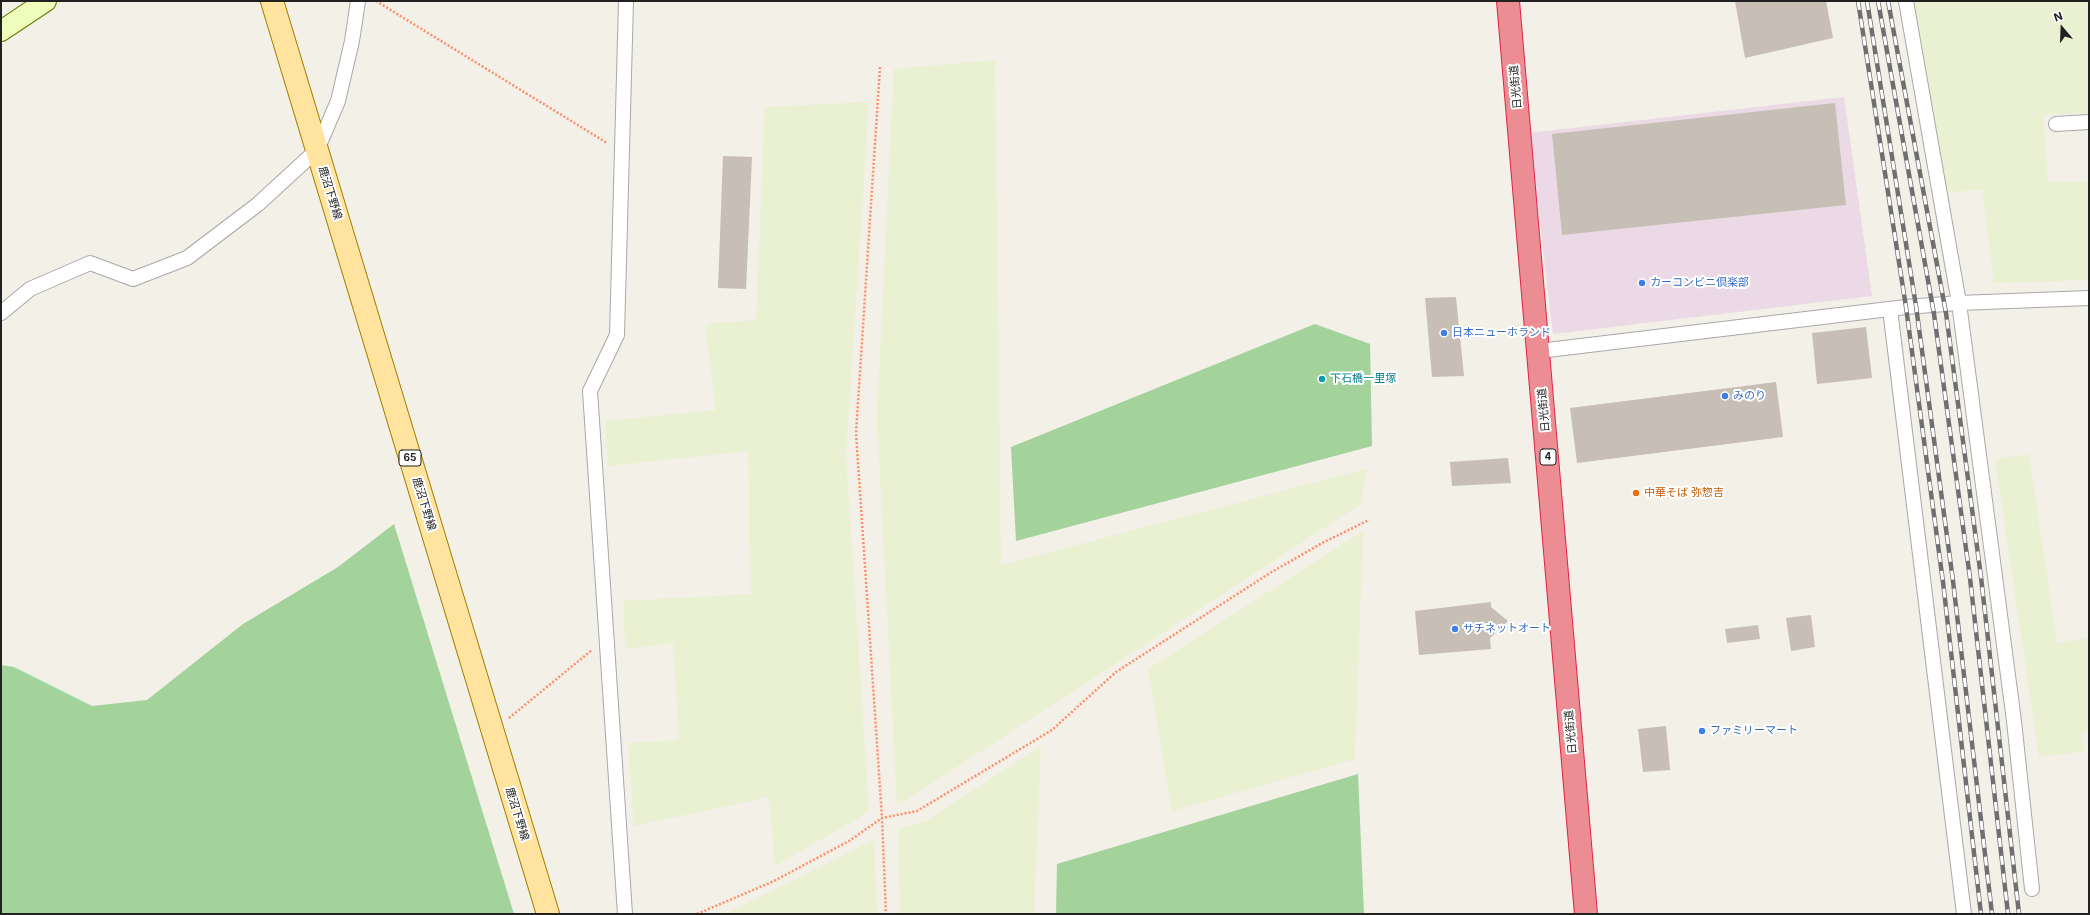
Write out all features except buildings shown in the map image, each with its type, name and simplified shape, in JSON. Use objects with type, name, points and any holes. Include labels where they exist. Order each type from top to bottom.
[{"type":"highway","name":"日光街道","points":[[1508,1],[1586,914]]},
{"type":"main road","name":"鹿沼下野線","points":[[272,1],[548,914]]},
{"type":"street","points":[[1,31],[46,1]]},
{"type":"street","points":[[1,313],[30,289],[90,263],[133,279],[187,258],[257,205],[317,150],[338,101],[352,41],[358,1]]},
{"type":"street","points":[[625,914],[590,391],[616,334],[626,1]]},
{"type":"street","points":[[1906,1],[1959,303],[2014,721],[2032,889]]},
{"type":"street","points":[[2056,124],[2089,122]]},
{"type":"street","points":[[1539,351],[1890,309],[1959,303],[2089,298]]},
{"type":"street","points":[[1890,309],[1964,914]]},
{"type":"path","points":[[376,1],[622,152]]},
{"type":"path","points":[[880,68],[856,433],[882,818],[886,914]]},
{"type":"path","points":[[697,914],[774,881],[849,841],[882,818],[917,811],[1052,730],[1116,672],[1270,573],[1322,543],[1369,520]]},
{"type":"path","points":[[493,732],[607,638]]},
{"type":"shaded area","points":[[1844,97],[1872,296],[1553,334],[1529,133]]},
{"type":"green space","points":[[1914,1],[2089,1],[2089,113],[2043,115],[2048,182],[2089,182],[2089,280],[1994,283],[1982,189],[1947,193]]},
{"type":"green space","points":[[995,60],[1001,565],[1366,469],[1361,504],[897,806],[877,416],[894,69]]},
{"type":"green space","points":[[869,102],[846,454],[869,812],[775,866],[769,797],[634,826],[628,743],[679,740],[673,643],[625,649],[624,601],[751,594],[748,451],[608,466],[605,421],[716,410],[705,324],[756,320],[765,107]]},
{"type":"green space","points":[[1315,324],[1370,344],[1372,446],[1016,541],[1011,447]]},
{"type":"green space","points":[[2029,454],[2057,643],[2089,638],[2089,731],[2081,733],[2084,751],[2039,757],[1995,459]]},
{"type":"green space","points":[[394,524],[514,914],[1,914],[1,665],[14,667],[92,706],[147,700],[243,624],[338,567]]},
{"type":"green space","points":[[1363,531],[1355,759],[1172,811],[1148,669]]},
{"type":"green space","points":[[1041,746],[1034,914],[900,914],[898,829],[926,821]]},
{"type":"green space","points":[[1358,774],[1364,914],[1056,914],[1057,864]]},
{"type":"green space","points":[[874,840],[877,914],[725,914]]},
{"type":"railway","points":[[1858,1],[1906,307],[1943,582],[1981,914]]},
{"type":"railway","points":[[1867,1],[1916,306],[1953,581],[1992,914]]},
{"type":"railway","points":[[1878,1],[1934,314],[1970,578],[2008,914]]},
{"type":"railway","points":[[1888,1],[1946,313],[1981,577],[2019,914]]},
{"type":"place","name":"カーコンビニ倶楽部","points":[[1642,283]]},
{"type":"place","name":"日本ニューホランド","points":[[1444,333]]},
{"type":"place","name":"下石橋一里塚","points":[[1322,379]]},
{"type":"place","name":"みのり","points":[[1725,396]]},
{"type":"place","name":"中華そば 弥惣吉","points":[[1636,493]]},
{"type":"place","name":"サチネットオート","points":[[1455,629]]},
{"type":"place","name":"ファミリーマート","points":[[1702,731]]}]
